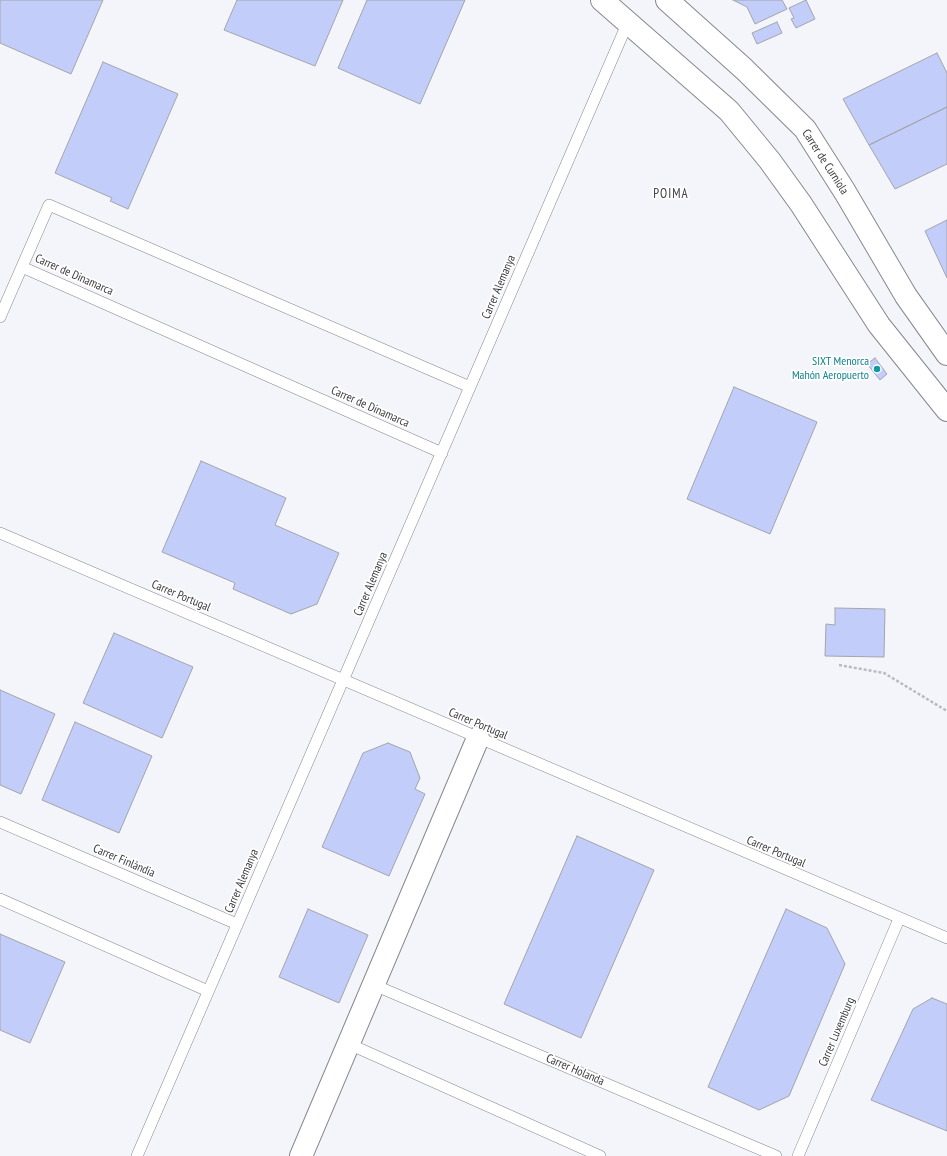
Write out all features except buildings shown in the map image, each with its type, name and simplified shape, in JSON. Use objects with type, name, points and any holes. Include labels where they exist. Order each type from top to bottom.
[{"type":"street","points":[[602,0],[729,111],[766,155],[801,204],[879,325],[947,410]]},
{"type":"street","name":"Carrer de Curniola","points":[[667,0],[744,69],[805,129],[845,192],[906,296],[947,354]]},
{"type":"street","points":[[301,1156],[478,738]]},
{"type":"lane","name":"Carrer Alemanya","points":[[137,1156],[628,22]]},
{"type":"lane","name":"Carrer de Dinamarca","points":[[442,453],[22,267],[49,205],[470,387]]},
{"type":"lane","points":[[0,318],[22,267]]},
{"type":"lane","name":"Carrer Portugal","points":[[0,533],[899,919],[947,938]]},
{"type":"lane","name":"Carrer Finlàndia","points":[[0,822],[237,924]]},
{"type":"lane","points":[[0,899],[208,991]]},
{"type":"lane","name":"Carrer Luxemburg","points":[[798,1156],[899,919]]},
{"type":"lane","name":"Carrer Holanda","points":[[374,985],[776,1156]]},
{"type":"lane","points":[[349,1044],[600,1156]]},
{"type":"path","points":[[839,665],[884,673],[947,711]]},
{"type":"place","name":"SIXT Menorca Mahón Aeropuerto","points":[[877,369]]},
{"type":"district","name":"POIMA","points":[[671,194]]}]
